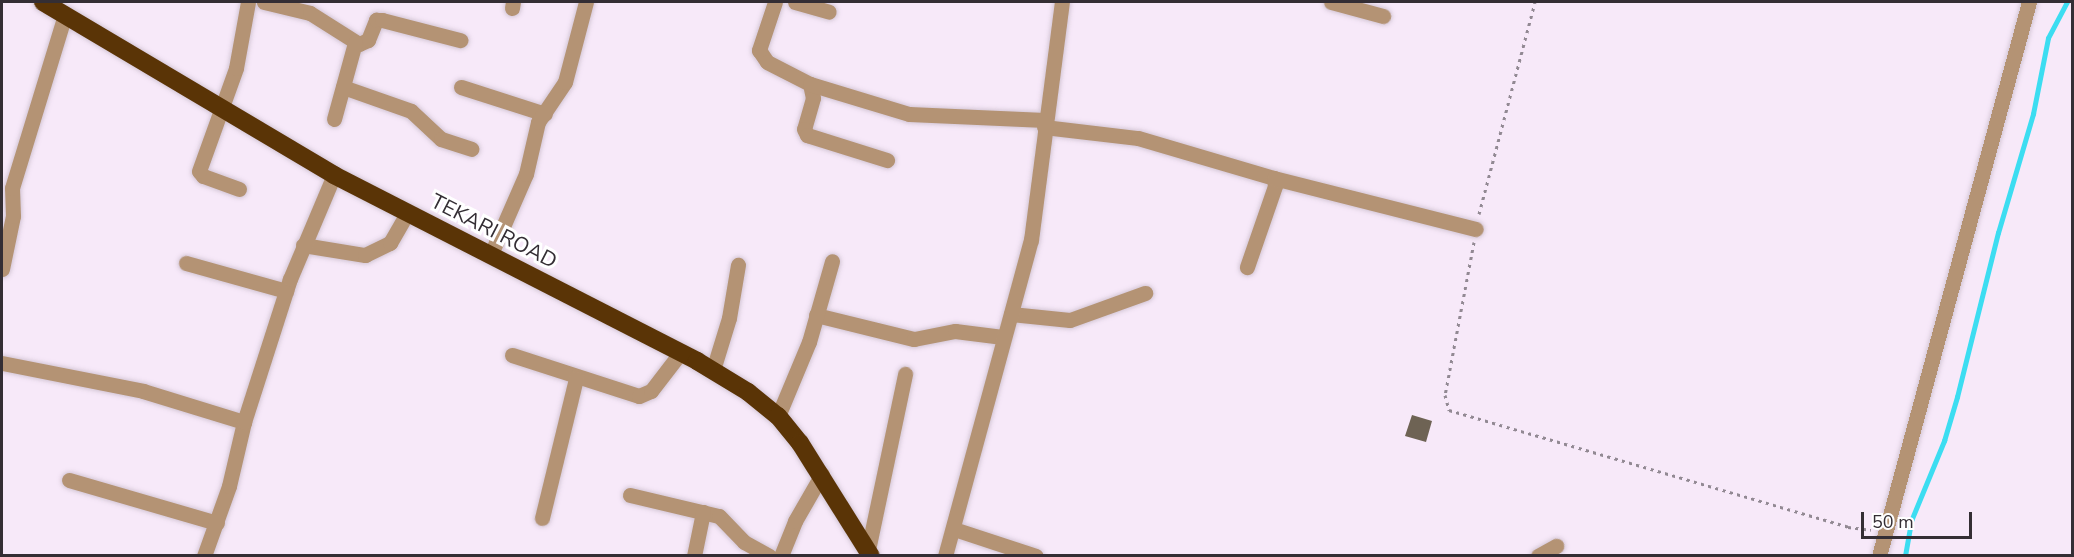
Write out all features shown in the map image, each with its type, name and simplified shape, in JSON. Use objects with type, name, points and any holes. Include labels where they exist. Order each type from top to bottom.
[{"type":"highway","name":"TEKARI ROAD","points":[[43,2],[334,175],[713,370],[778,416],[822,474],[870,553]]},
{"type":"street","points":[[239,189],[203,176],[200,171],[243,40],[248,2]]},
{"type":"street","points":[[264,2],[310,14],[355,43],[365,43],[372,25],[382,20],[460,40]]},
{"type":"street","points":[[491,254],[526,174],[536,128],[565,82],[586,2]]},
{"type":"street","points":[[775,2],[760,41],[761,57],[810,84],[909,114],[1044,124],[1138,138],[1274,178],[1476,229]]},
{"type":"street","points":[[795,2],[829,12]]},
{"type":"street","points":[[945,555],[954,529],[1003,338],[1031,240],[1044,124],[1062,2]]},
{"type":"street","points":[[1331,2],[1383,15]]},
{"type":"street","points":[[1879,555],[2029,2]]},
{"type":"street","points":[[2,269],[13,216],[12,188],[65,15]]},
{"type":"street","points":[[334,119],[355,43]]},
{"type":"street","points":[[810,84],[813,98],[805,120],[807,135],[887,160]]},
{"type":"street","points":[[343,87],[411,111],[441,139],[471,149]]},
{"type":"street","points":[[461,87],[545,114]]},
{"type":"street","points":[[204,555],[217,523],[244,422],[286,291],[303,244],[334,175]]},
{"type":"street","points":[[1247,267],[1275,186],[1274,178]]},
{"type":"street","points":[[303,244],[366,255],[390,243],[407,213]]},
{"type":"street","points":[[778,416],[809,342],[832,261]]},
{"type":"street","points":[[186,263],[286,291]]},
{"type":"street","points":[[713,370],[729,318],[738,265]]},
{"type":"street","points":[[1011,314],[1070,320],[1144,293]]},
{"type":"street","points":[[816,315],[914,339],[955,331],[1003,338]]},
{"type":"street","points":[[512,355],[632,396],[646,395],[681,352]]},
{"type":"street","points":[[2,363],[142,391],[244,422]]},
{"type":"street","points":[[870,553],[905,374]]},
{"type":"street","points":[[542,518],[576,378]]},
{"type":"street","points":[[782,555],[795,521],[822,474]]},
{"type":"street","points":[[69,480],[217,523]]},
{"type":"street","points":[[630,495],[703,512],[725,520],[744,542],[770,555]]},
{"type":"street","points":[[694,555],[703,512]]},
{"type":"street","points":[[954,529],[1036,555]]},
{"type":"street","points":[[1538,555],[1556,546]]},
{"type":"path","points":[[1535,2],[1476,229],[1445,395],[1449,410],[1848,527],[1884,532]]},
{"type":"building","points":[[1412,415],[1432,421],[1426,442],[1405,436]]},
{"type":"waterway","points":[[1905,556],[1911,521],[1944,441],[1957,397],[1998,233],[2033,114],[2048,38],[2067,2]]}]
